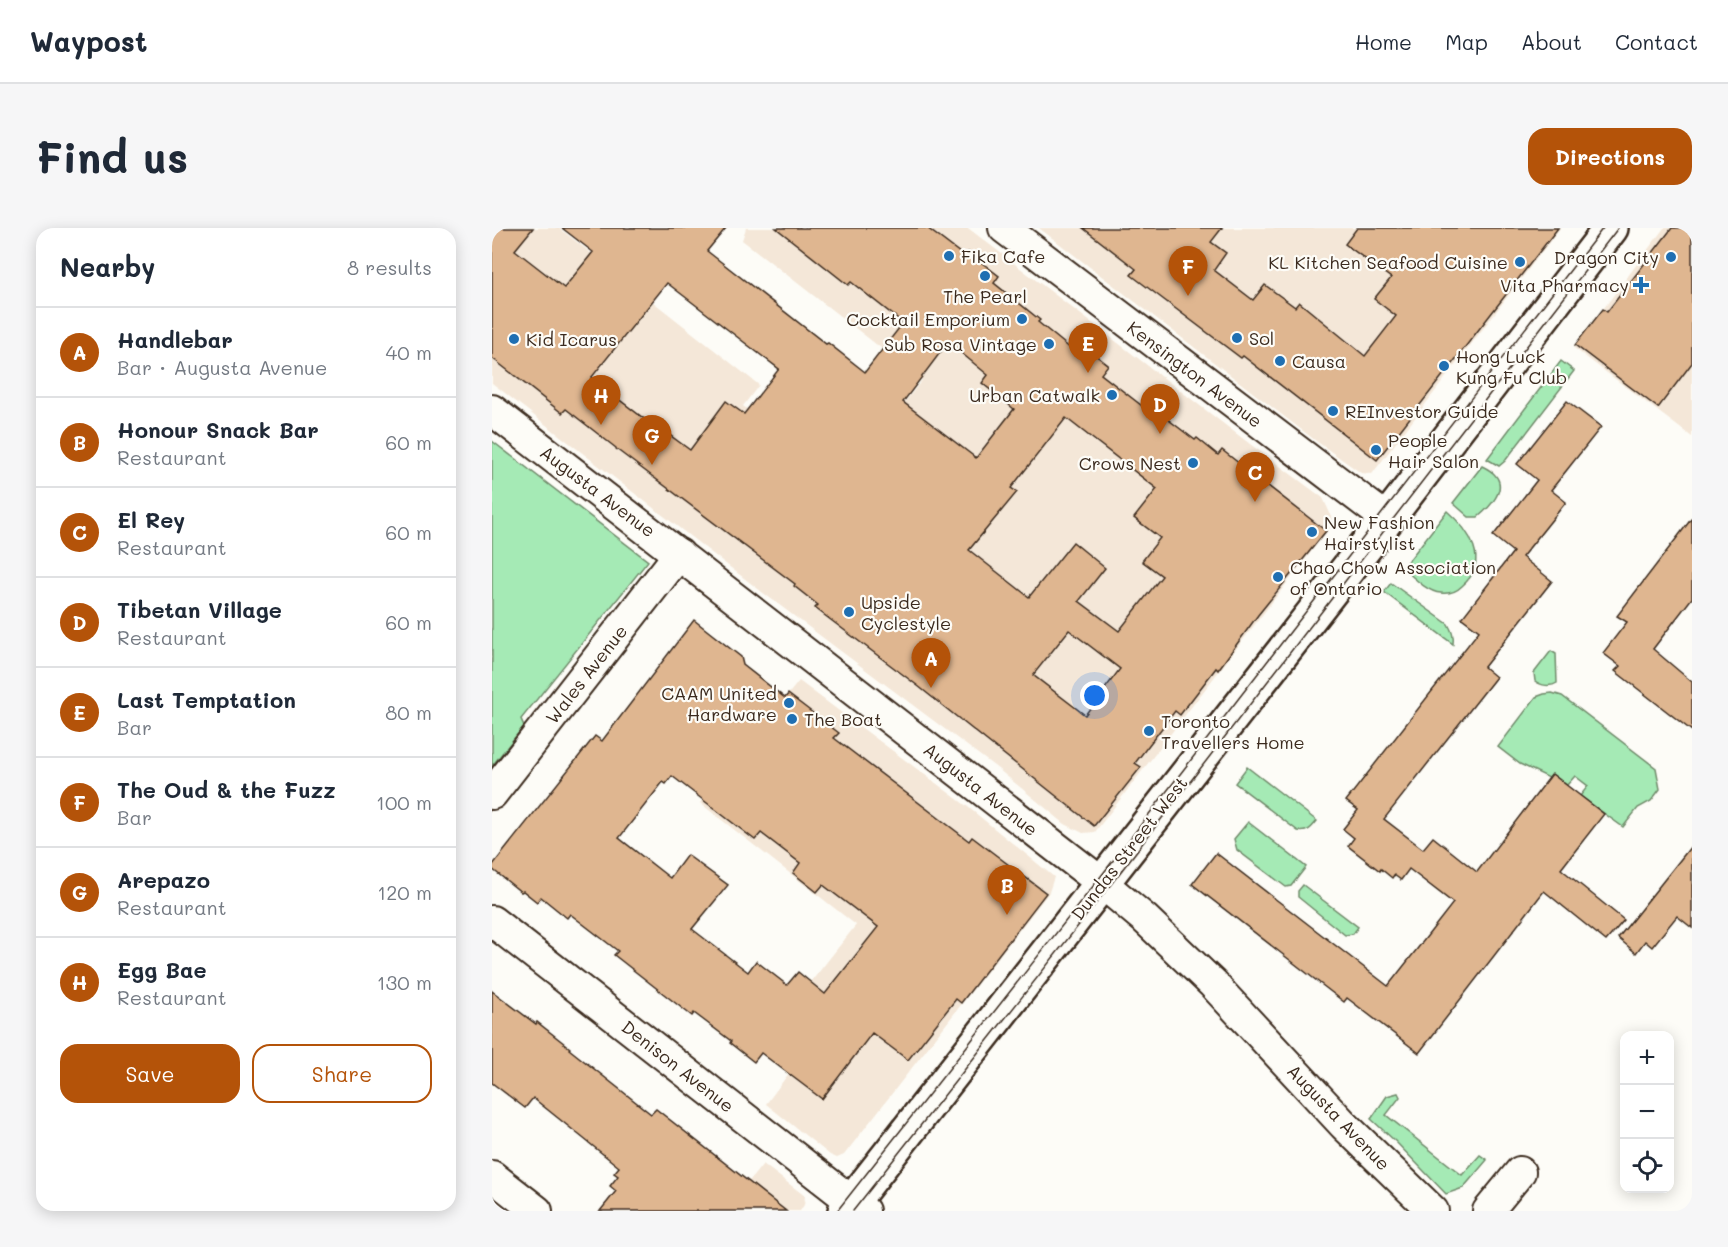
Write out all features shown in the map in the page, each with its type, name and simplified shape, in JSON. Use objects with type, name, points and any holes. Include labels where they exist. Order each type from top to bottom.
[{"type":"main road","name":"Dundas Street West","points":[[854,1208],[1102,883],[1611,228]]},
{"type":"street","name":"Kensington Avenue","points":[[1004,228],[1387,519]]},
{"type":"street","name":"Augusta Avenue","points":[[492,410],[1102,883],[1213,984],[1344,1125],[1433,1211]]},
{"type":"street","name":"Wales Avenue","points":[[492,794],[680,554]]},
{"type":"street","name":"Denison Avenue","points":[[492,921],[854,1208]]},
{"type":"street","points":[[1488,1211],[1520,1172]]},
{"type":"street","points":[[492,1176],[537,1211]]},
{"type":"shaded area","points":[[492,228],[559,228],[759,385],[743,406],[843,482],[922,380],[742,240],[746,228],[968,228],[1323,498],[1334,522],[1095,832],[1083,833],[1065,824],[998,769],[762,592],[492,383]]},
{"type":"shaded area","points":[[1039,228],[1560,228],[1372,474],[1361,473],[1316,441]]},
{"type":"shaded area","points":[[1664,228],[1692,228],[1692,437],[1574,348]]},
{"type":"shaded area","points":[[799,681],[968,807],[1054,877],[1049,892],[844,1155],[837,1158],[830,1155],[766,1104],[836,1010],[807,987],[856,925],[700,803]]},
{"type":"shaded area","points":[[763,1164],[805,1196],[804,1205],[800,1211],[725,1211]]},
{"type":"green space","points":[[1561,361],[1574,371],[1505,461],[1499,466],[1487,459]]},
{"type":"green space","points":[[492,441],[648,561],[521,719],[524,726],[492,766]]},
{"type":"green space","points":[[1482,466],[1495,475],[1498,480],[1498,492],[1492,503],[1478,517],[1469,517],[1453,503]]},
{"type":"green space","points":[[1447,511],[1469,536],[1476,556],[1471,576],[1458,589],[1444,593],[1425,587],[1403,568]]},
{"type":"green space","points":[[1391,583],[1448,624],[1453,644],[1384,592]]},
{"type":"green space","points":[[1551,651],[1556,654],[1557,683],[1543,685],[1537,683],[1534,673]]},
{"type":"green space","points":[[1552,693],[1562,696],[1656,768],[1660,789],[1651,801],[1638,808],[1623,827],[1580,796],[1588,786],[1575,776],[1567,785],[1553,775],[1549,778],[1520,764],[1498,747],[1536,697]]},
{"type":"green space","points":[[1247,767],[1317,821],[1311,828],[1307,831],[1298,831],[1235,783]]},
{"type":"green space","points":[[1248,822],[1306,867],[1291,886],[1286,887],[1237,850],[1234,839]]},
{"type":"green space","points":[[1303,885],[1358,927],[1353,934],[1345,935],[1298,897],[1298,891]]},
{"type":"green space","points":[[1398,1093],[1400,1097],[1386,1115],[1462,1175],[1480,1155],[1487,1160],[1463,1188],[1446,1194],[1371,1119],[1387,1096]]},
{"type":"building","points":[[492,228],[533,228],[515,250],[564,288],[593,252],[562,228],[726,228],[707,251],[865,372],[903,323],[851,282],[848,285],[776,228],[927,228],[964,256],[968,252],[999,276],[994,283],[1082,358],[1089,350],[1108,365],[1101,374],[1150,412],[1153,408],[1218,455],[1222,450],[1326,531],[1258,615],[1218,670],[1216,668],[1180,715],[1175,711],[1135,763],[1141,767],[1094,826],[918,686],[815,608],[818,605],[794,586],[795,584],[566,409],[562,413],[492,358]],"holes":[[[667,283],[779,369],[744,414],[726,401],[690,450],[660,428],[659,430],[591,378]],[[948,342],[988,375],[982,383],[1014,409],[976,458],[903,402]],[[1066,418],[1157,489],[1134,518],[1160,538],[1142,561],[1162,576],[1119,631],[1079,601],[1105,568],[1073,542],[1029,597],[969,550],[1017,492],[1011,488]],[[1069,630],[1120,669],[1085,715],[1033,675]]]},
{"type":"building","points":[[1083,228],[1222,228],[1211,242],[1226,253],[1214,270],[1253,300],[1265,285],[1295,307],[1299,302],[1365,356],[1396,316],[1374,299],[1391,278],[1345,244],[1357,228],[1558,228],[1377,460],[1243,356],[1241,358],[1131,275],[1136,269]]},
{"type":"building","points":[[1672,228],[1692,228],[1692,363],[1658,408],[1575,345],[1603,309],[1607,312]]},
{"type":"building","points":[[1567,401],[1601,427],[1551,490],[1566,502],[1522,557],[1552,581],[1484,667],[1496,677],[1384,819],[1423,849],[1433,837],[1477,872],[1552,774],[1604,814],[1561,869],[1624,920],[1606,941],[1544,891],[1419,1053],[1347,998],[1344,1002],[1192,884],[1216,853],[1388,986],[1453,903],[1409,869],[1401,880],[1394,875],[1392,878],[1348,846],[1354,838],[1343,829],[1358,810],[1346,801],[1479,631],[1462,618],[1513,552],[1493,536],[1537,480],[1517,464]]},
{"type":"building","points":[[1692,518],[1692,598],[1653,649],[1692,682],[1692,731],[1615,671],[1620,666],[1603,653],[1627,622],[1617,616]]},
{"type":"building","points":[[694,620],[741,657],[743,665],[785,698],[788,694],[839,733],[834,738],[969,841],[972,837],[1046,893],[961,1003],[956,999],[908,1060],[872,1033],[822,1099],[761,1053],[754,1062],[730,1043],[731,1041],[694,1013],[692,1016],[614,955],[618,951],[570,914],[567,918],[541,897],[537,902],[492,869],[492,866],[595,736],[602,741]],"holes":[[[672,776],[755,840],[761,833],[800,863],[793,873],[817,892],[823,885],[878,927],[825,994],[798,972],[787,985],[756,961],[748,972],[692,929],[728,885],[687,855],[670,878],[619,838],[663,782],[666,784]]]},
{"type":"building","points":[[1692,845],[1692,928],[1677,916],[1652,947],[1645,941],[1636,953],[1618,938]]},
{"type":"building","points":[[492,991],[536,1024],[537,1022],[651,1114],[656,1109],[786,1211],[600,1211],[616,1191],[610,1186],[618,1176],[614,1173],[619,1167],[533,1098],[525,1108],[492,1083]]},
{"type":"tram line","points":[[837,1211],[1098,880],[1603,228]]},
{"type":"tram line","points":[[853,1211],[1108,888],[1618,228]]},
{"type":"place","name":"Fika Cafe","points":[[949,256]]},
{"type":"place","name":"Dragon City","points":[[1671,257]]},
{"type":"place","name":"KL Kitchen Seafood Cuisine","points":[[1520,262]]},
{"type":"place","name":"The Pearl","points":[[985,276]]},
{"type":"place","name":"Vita Pharmacy","points":[[1641,285]]},
{"type":"place","name":"The Oud & the Fuzz","points":[[1188,296]]},
{"type":"place","name":"Cocktail Emporium","points":[[1022,319]]},
{"type":"place","name":"Sol","points":[[1237,338]]},
{"type":"place","name":"Kid Icarus","points":[[514,339]]},
{"type":"place","name":"Sub Rosa Vintage","points":[[1049,344]]},
{"type":"place","name":"Causa","points":[[1280,361]]},
{"type":"place","name":"Hong Luck Kung Fu Club","points":[[1444,366]]},
{"type":"place","name":"Last Temptation","points":[[1088,373]]},
{"type":"place","name":"Urban Catwalk","points":[[1112,395]]},
{"type":"place","name":"REInvestor Guide","points":[[1333,411]]},
{"type":"place","name":"Egg Bae","points":[[601,425]]},
{"type":"place","name":"Tibetan Village","points":[[1160,434]]},
{"type":"place","name":"People Hair Salon","points":[[1376,450]]},
{"type":"place","name":"Crows Nest","points":[[1193,463]]},
{"type":"place","name":"Arepazo","points":[[652,465]]},
{"type":"place","name":"El Rey","points":[[1255,502]]},
{"type":"place","name":"New Fashion Hairstylist","points":[[1312,532]]},
{"type":"place","name":"Chao Chow Association of Ontario","points":[[1278,577]]},
{"type":"place","name":"Upside Cyclestyle","points":[[849,612]]},
{"type":"place","name":"Handlebar","points":[[931,688]]},
{"type":"place","name":"CAAM United Hardware","points":[[789,703]]},
{"type":"place","name":"The Boat","points":[[792,719]]},
{"type":"place","name":"Toronto Travellers Home","points":[[1149,731]]},
{"type":"place","name":"Honour Snack Bar","points":[[1007,915]]}]
